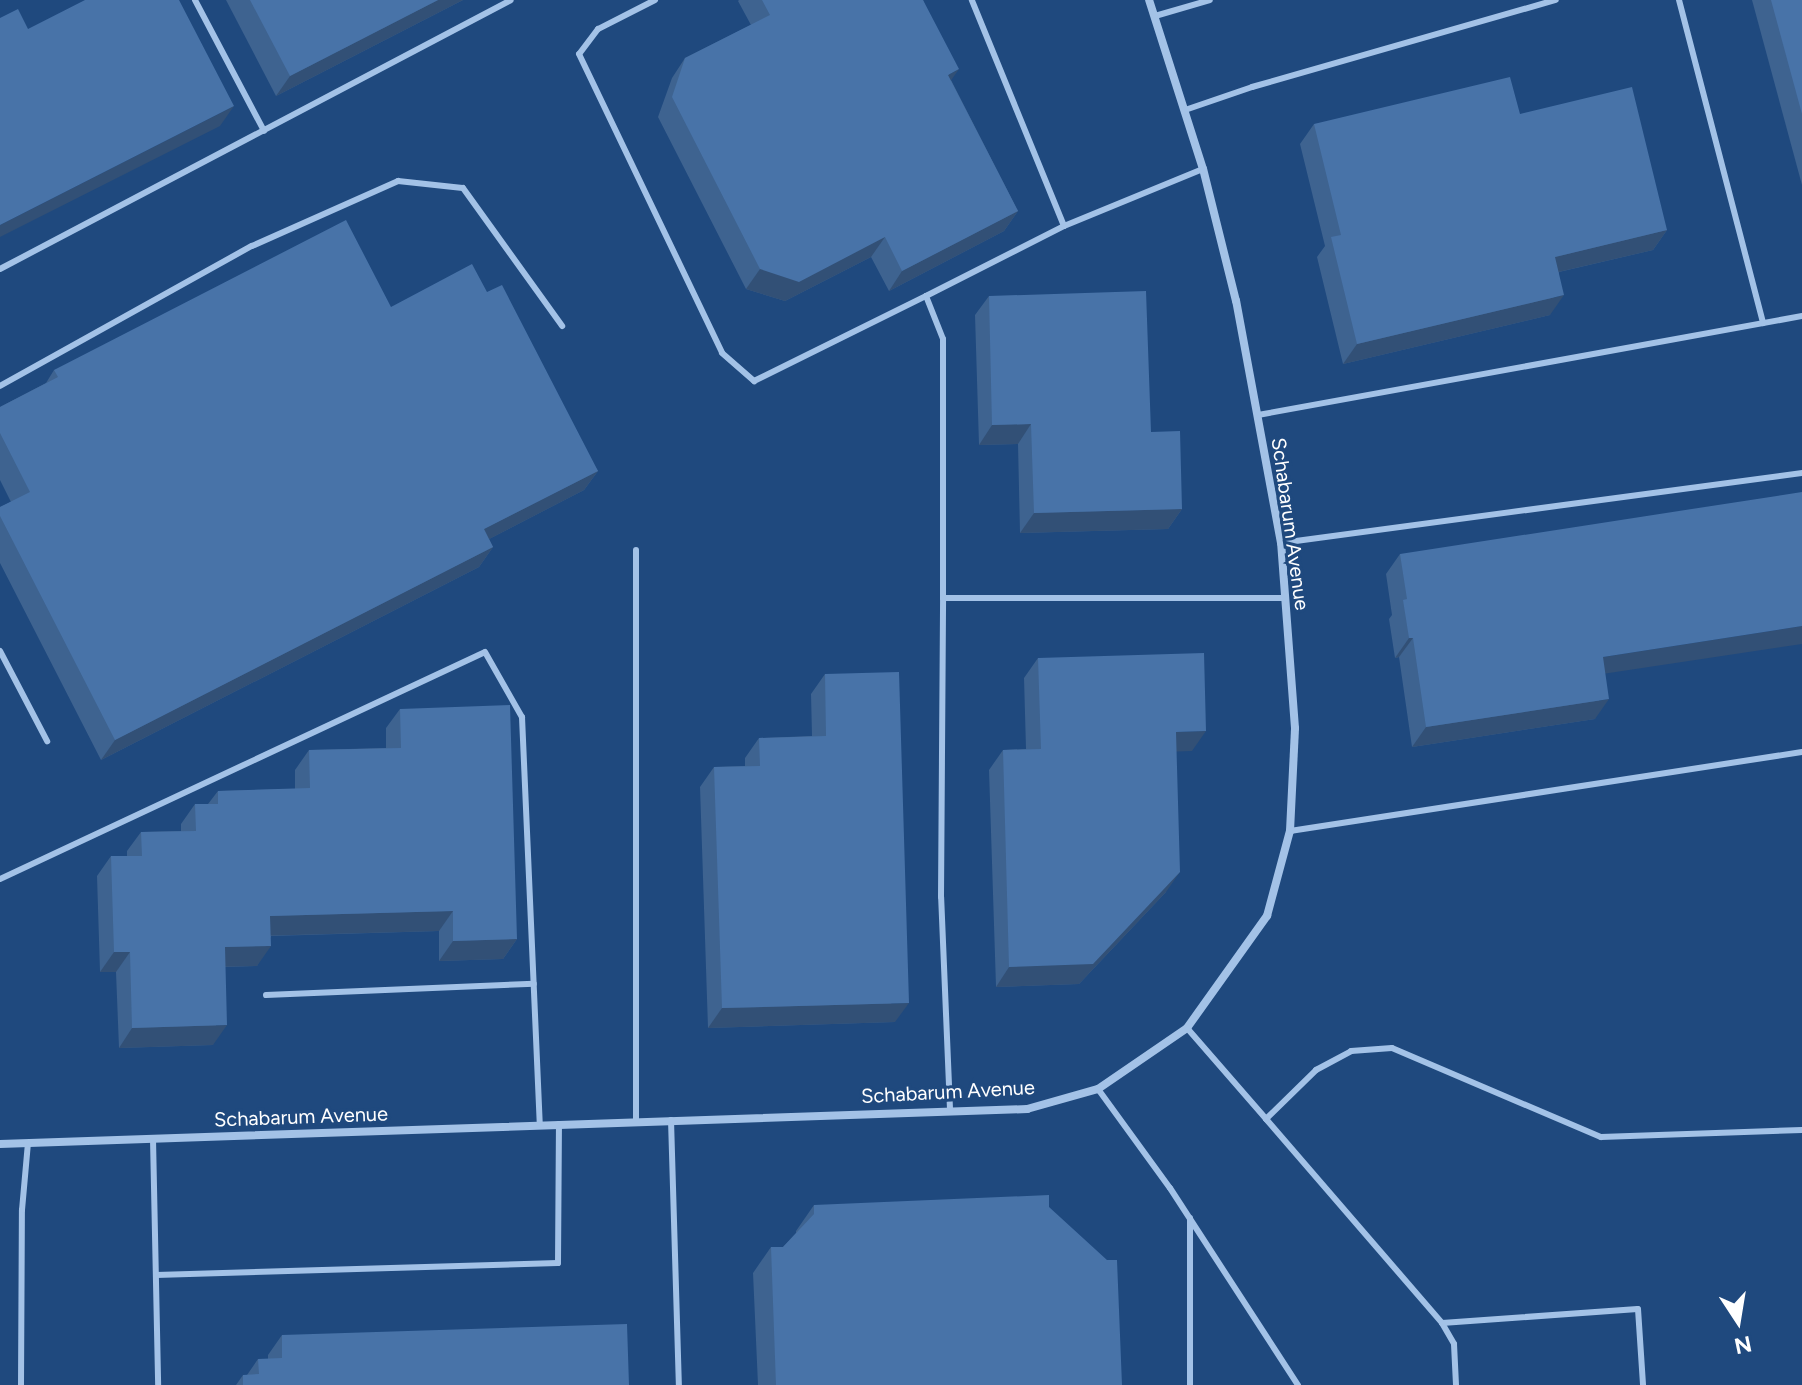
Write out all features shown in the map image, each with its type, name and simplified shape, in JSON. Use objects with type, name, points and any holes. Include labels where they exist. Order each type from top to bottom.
[{"type":"street","name":"Schabarum Avenue","points":[[0,1144],[950,1109],[1027,1109],[1098,1089],[1187,1028],[1267,916],[1290,831],[1295,728],[1281,543],[1236,301],[1203,169],[1149,0]]},
{"type":"lane","points":[[195,0],[264,131]]},
{"type":"lane","points":[[0,269],[511,0]]},
{"type":"lane","points":[[655,0],[598,29],[579,54],[722,353],[754,381],[1064,226],[1203,169]]},
{"type":"lane","points":[[972,0],[1064,226]]},
{"type":"lane","points":[[1155,16],[1210,0]]},
{"type":"lane","points":[[1185,110],[1252,87],[1556,0]]},
{"type":"lane","points":[[1679,0],[1763,323]]},
{"type":"lane","points":[[0,386],[252,246],[398,181],[463,188],[562,326]]},
{"type":"lane","points":[[926,296],[943,339],[941,897],[950,1109]]},
{"type":"lane","points":[[1258,415],[1802,316]]},
{"type":"lane","points":[[1281,543],[1802,473]]},
{"type":"lane","points":[[636,550],[636,1121]]},
{"type":"lane","points":[[943,598],[1285,598]]},
{"type":"lane","points":[[0,651],[47,741]]},
{"type":"lane","points":[[0,879],[485,652],[522,717],[540,1124]]},
{"type":"lane","points":[[1290,831],[1802,752]]},
{"type":"lane","points":[[266,995],[534,984]]},
{"type":"lane","points":[[1187,1028],[1442,1323],[1454,1344],[1456,1385]]},
{"type":"lane","points":[[1266,1119],[1316,1070],[1351,1051],[1392,1048],[1601,1137],[1802,1130]]},
{"type":"lane","points":[[1098,1089],[1190,1218],[1298,1385]]},
{"type":"lane","points":[[671,1120],[679,1385]]},
{"type":"lane","points":[[156,1275],[558,1263],[559,1124]]},
{"type":"lane","points":[[153,1139],[158,1385]]},
{"type":"lane","points":[[21,1385],[22,1210],[28,1143]]},
{"type":"lane","points":[[1190,1218],[1190,1385]]},
{"type":"lane","points":[[1442,1323],[1638,1309],[1643,1385]]},
{"type":"building","points":[[85,0],[179,0],[234,106],[0,225],[0,18],[18,9],[28,29]]},
{"type":"building","points":[[250,0],[438,0],[290,76]]},
{"type":"building","points":[[762,0],[923,0],[959,69],[948,75],[1018,211],[902,271],[885,237],[799,282],[760,269],[672,97],[685,58],[770,15]]},
{"type":"building","points":[[1771,0],[1802,0],[1802,114]]},
{"type":"building","points":[[1510,77],[1520,114],[1632,87],[1667,230],[1555,257],[1564,295],[1357,344],[1331,237],[1341,235],[1314,124]]},
{"type":"building","points":[[346,220],[391,307],[472,264],[487,292],[502,285],[598,471],[484,529],[493,547],[115,740],[0,516],[0,507],[30,492],[0,433],[0,407],[58,377],[54,370]]},
{"type":"building","points":[[1146,291],[1151,432],[1180,431],[1182,509],[1034,513],[1031,424],[992,425],[989,296]]},
{"type":"building","points":[[1802,492],[1802,626],[1603,657],[1609,699],[1426,727],[1413,638],[1409,638],[1403,600],[1407,599],[1400,554]]},
{"type":"building","points":[[1204,653],[1206,731],[1176,732],[1180,872],[1093,964],[1009,967],[1003,750],[1041,749],[1038,658]]},
{"type":"building","points":[[899,672],[909,1003],[722,1008],[714,767],[760,766],[759,738],[826,736],[825,674]]},
{"type":"building","points":[[510,705],[517,939],[453,941],[453,911],[270,916],[271,946],[225,947],[227,1025],[132,1028],[130,952],[114,952],[111,856],[142,856],[141,832],[196,831],[195,804],[218,804],[218,791],[310,788],[309,750],[401,748],[400,709]]},
{"type":"building","points":[[1049,1195],[1049,1207],[1107,1260],[1117,1260],[1122,1385],[776,1385],[771,1247],[783,1247],[814,1214],[814,1205]]},
{"type":"building","points":[[627,1324],[629,1385],[243,1385],[243,1375],[259,1374],[258,1359],[282,1358],[282,1335]]}]
